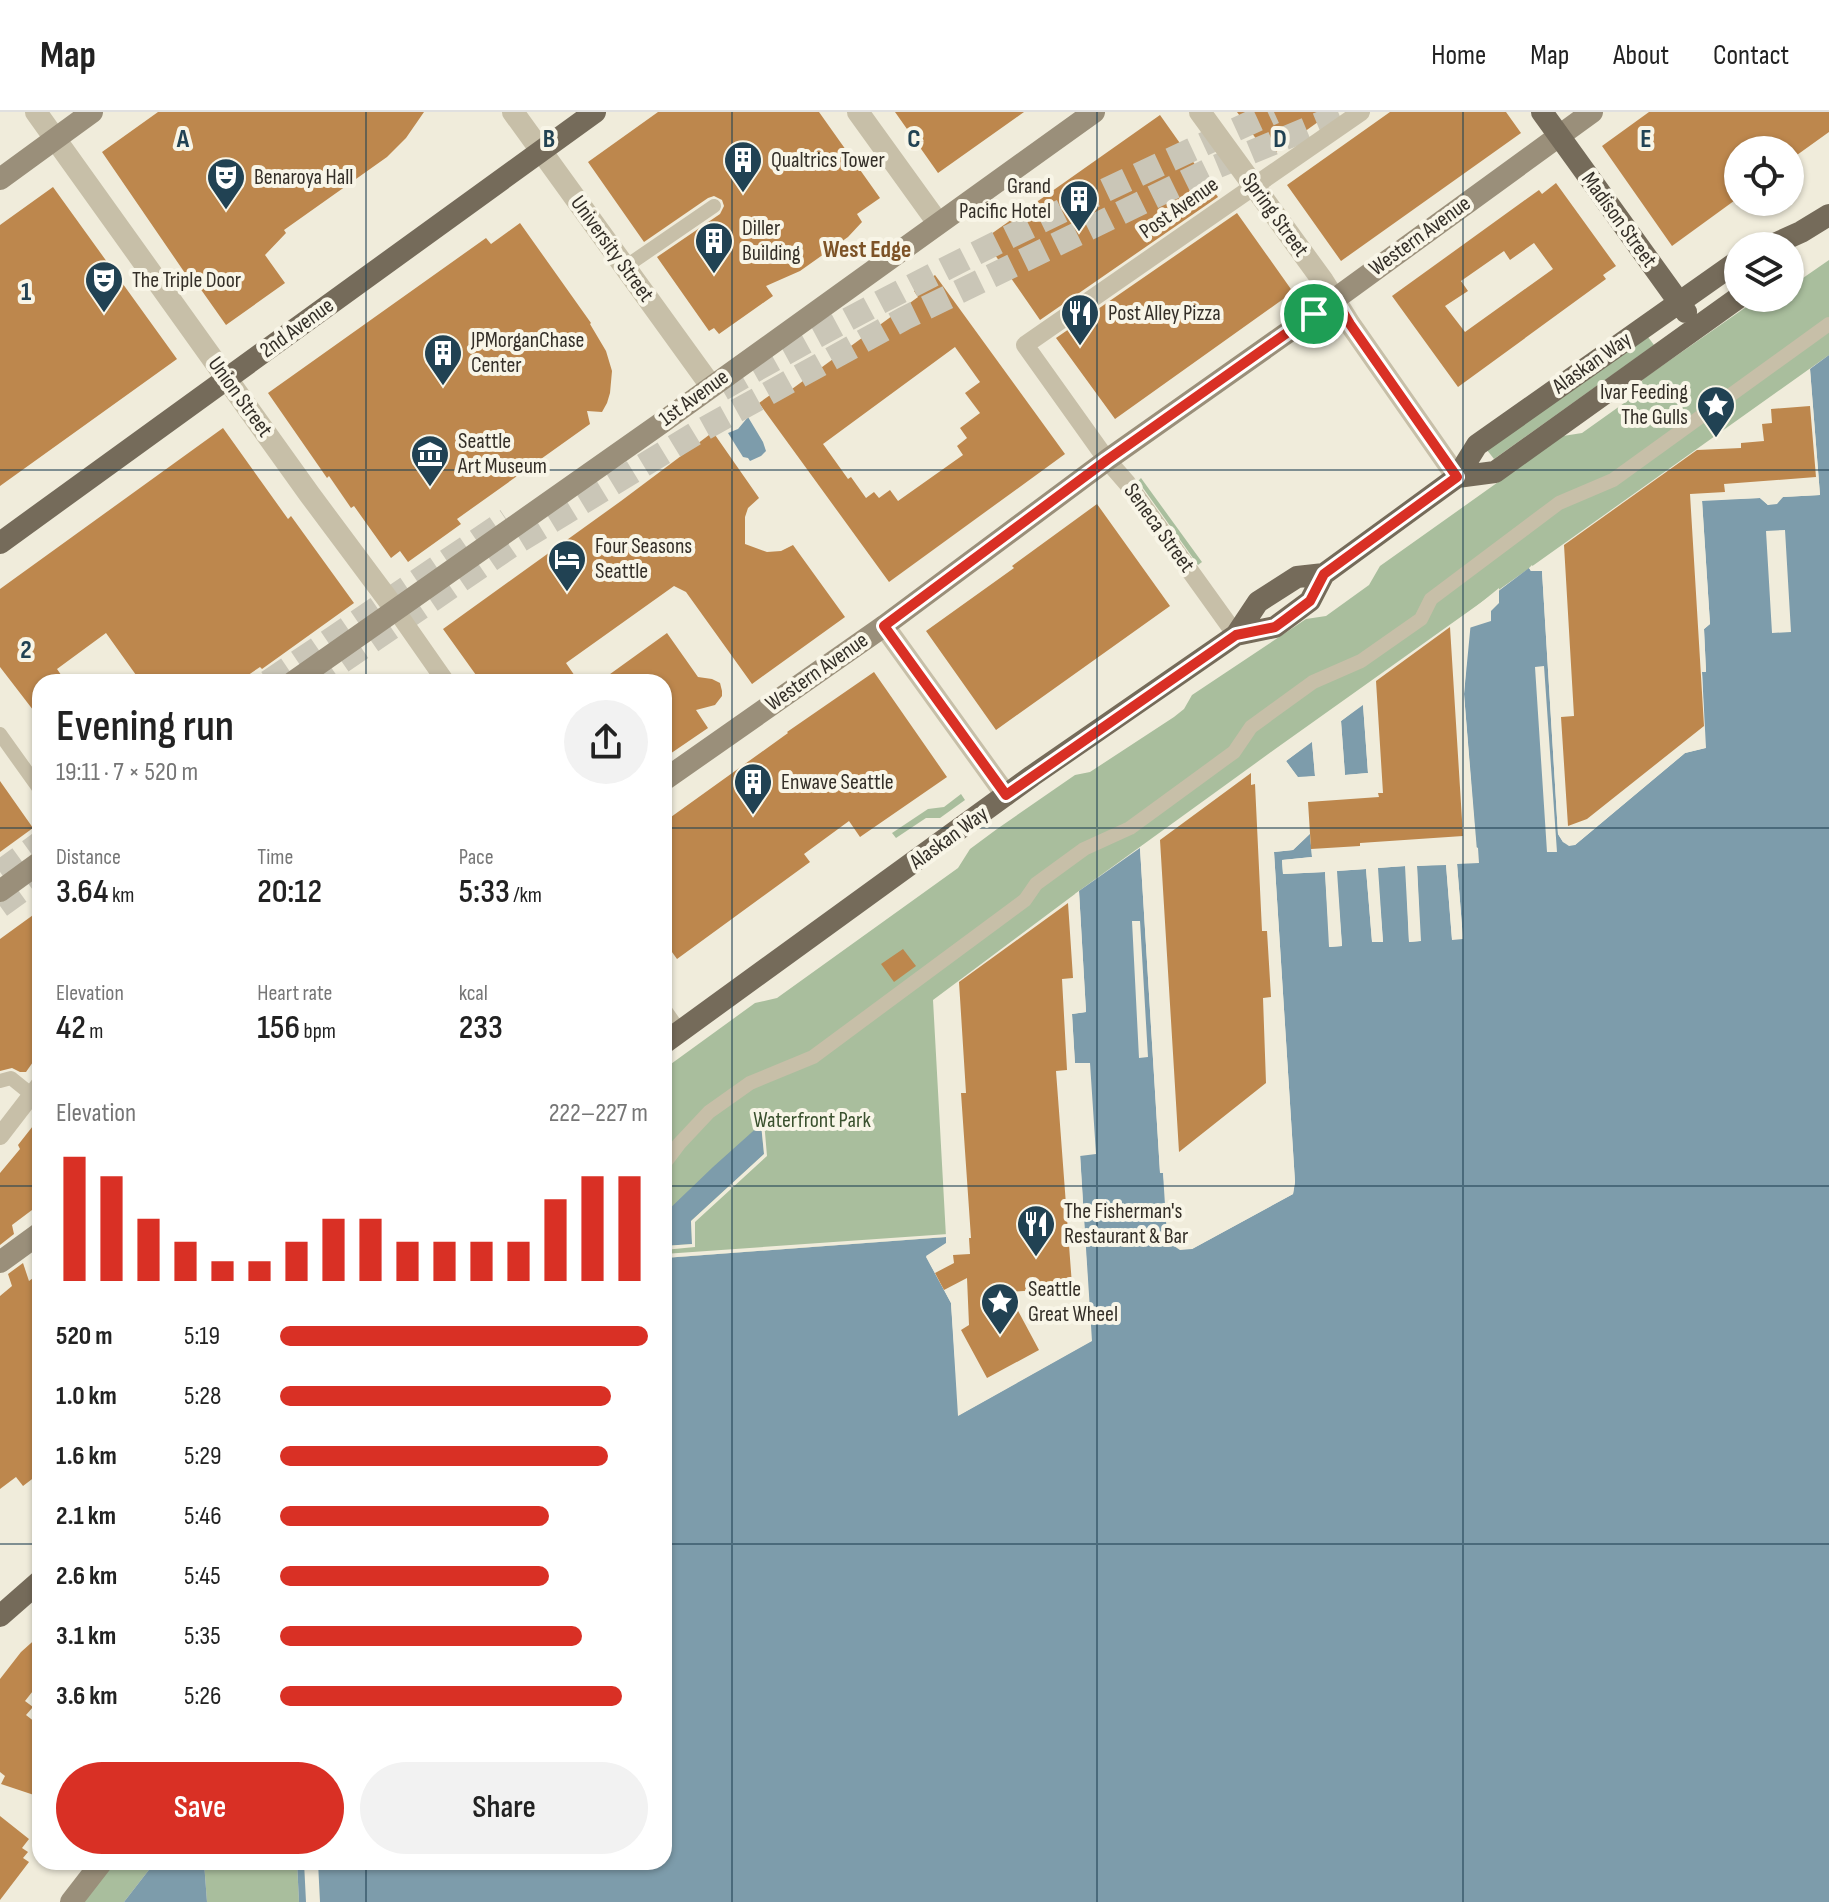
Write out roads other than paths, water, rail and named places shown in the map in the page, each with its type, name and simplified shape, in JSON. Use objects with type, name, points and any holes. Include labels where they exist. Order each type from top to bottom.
[{"type":"main road","points":[[0,179],[92,112]]},
{"type":"main road","name":"2nd Avenue","points":[[0,543],[595,112]]},
{"type":"main road","name":"1st Avenue","points":[[304,674],[1094,112]]},
{"type":"main road","name":"Madison Street","points":[[1542,112],[1698,327]]},
{"type":"main road","name":"Western Avenue","points":[[672,774],[884,626],[1107,460],[1592,112]]},
{"type":"main road","points":[[1799,232],[1821,221]]},
{"type":"main road","points":[[1804,236],[1821,221]]},
{"type":"main road","name":"Alaskan Way","points":[[1236,635],[1275,627],[1286,619],[1310,601],[1324,574],[1457,477],[1477,445],[1724,271]]},
{"type":"main road","name":"Alaskan Way","points":[[1457,477],[1495,472],[1724,308]]},
{"type":"main road","name":"Alaskan Way","points":[[672,1036],[1006,795],[1236,635],[1258,602],[1266,596],[1297,577],[1324,574]]},
{"type":"main road","points":[[0,891],[32,868]]},
{"type":"main road","points":[[0,1262],[32,1239]]},
{"type":"main road","points":[[0,1616],[32,1588]]},
{"type":"main road","points":[[71,1902],[96,1870]]},
{"type":"street","name":"Union Street","points":[[36,112],[440,674]]},
{"type":"street","name":"University Street","points":[[513,112],[711,386]]},
{"type":"street","points":[[858,112],[938,223]]},
{"type":"street","name":"Spring Street","points":[[1200,112],[1335,299],[1457,477]]},
{"type":"street","name":"Post Avenue","points":[[1025,345],[1361,112]]},
{"type":"street","points":[[625,267],[714,206]]},
{"type":"street","points":[[672,1153],[709,1112],[750,1083],[813,1057],[1025,900],[1036,884],[1084,849],[1130,828],[1234,752],[1251,727],[1313,682],[1361,661],[1421,619],[1431,599],[1559,503],[1613,480],[1829,324]]},
{"type":"street","name":"Seneca Street","points":[[1025,345],[1236,635]]},
{"type":"street","points":[[884,626],[1006,795]]},
{"type":"street","points":[[0,734],[32,779]]},
{"type":"street","points":[[0,1081],[11,1078],[32,1087]]},
{"type":"street","points":[[0,1136],[32,1094]]},
{"type":"water","points":[[1829,355],[1829,1902],[299,1902],[297,1870],[672,1870],[672,1257],[946,1237],[947,1243],[926,1257],[951,1303],[959,1415],[1091,1341],[1072,1014],[1086,1012],[1079,891],[1140,848],[1160,1172],[1163,1172],[1171,1244],[1192,1249],[1293,1194],[1295,1182],[1274,852],[1293,850],[1310,833],[1312,857],[1282,860],[1283,874],[1325,872],[1330,947],[1342,946],[1336,871],[1366,869],[1372,941],[1383,942],[1377,868],[1406,866],[1409,942],[1420,941],[1417,866],[1446,864],[1452,939],[1463,939],[1457,863],[1478,863],[1464,694],[1472,611],[1529,568],[1531,571],[1542,571],[1558,834],[1563,842],[1575,845],[1685,753],[1705,748],[1702,672],[1706,671],[1704,629],[1710,624],[1702,500],[1760,498],[1768,505],[1783,497],[1820,495],[1810,369]]},
{"type":"water","points":[[748,417],[766,451],[750,461],[743,457],[728,433],[738,429]]},
{"type":"water","points":[[1363,704],[1368,773],[1345,775],[1341,721]]},
{"type":"water","points":[[1312,741],[1315,776],[1298,778],[1286,761]]},
{"type":"water","points":[[761,1124],[764,1154],[691,1221],[692,1244],[672,1245],[672,1206]]},
{"type":"water","points":[[149,1870],[205,1870],[207,1902],[124,1902]]},
{"type":"tunnel","points":[[722,389],[857,314],[995,244],[1274,112]]},
{"type":"tunnel","points":[[324,674],[511,546],[698,432],[905,318],[1213,168],[1348,112]]},
{"type":"tunnel","points":[[280,674],[507,520]]},
{"type":"tunnel","points":[[0,872],[32,849]]},
{"type":"tunnel","points":[[0,906],[32,883]]},
{"type":"place","name":"Qualtrics Tower","points":[[743,194]]},
{"type":"place","name":"Benaroya Hall","points":[[226,211]]},
{"type":"place","name":"Grand Pacific Hotel","points":[[1079,233]]},
{"type":"place","name":"Diller Building","points":[[714,275]]},
{"type":"place","name":"The Triple Door","points":[[104,314]]},
{"type":"place","name":"Post Alley Pizza","points":[[1080,347]]},
{"type":"place","name":"JPMorganChase Center","points":[[443,387]]},
{"type":"place","name":"Ivar Feeding The Gulls","points":[[1716,439]]},
{"type":"place","name":"Seattle Art Museum","points":[[430,488]]},
{"type":"place","name":"Four Seasons Seattle","points":[[567,593]]},
{"type":"place","name":"Enwave Seattle","points":[[753,816]]},
{"type":"place","name":"The Fisherman's Restaurant & Bar","points":[[1036,1258]]},
{"type":"place","name":"Seattle Great Wheel","points":[[1000,1336]]},
{"type":"district","name":"West Edge","points":[[867,249]]},
{"type":"park label","name":"Waterfront Park","points":[[812,1120]]}]
